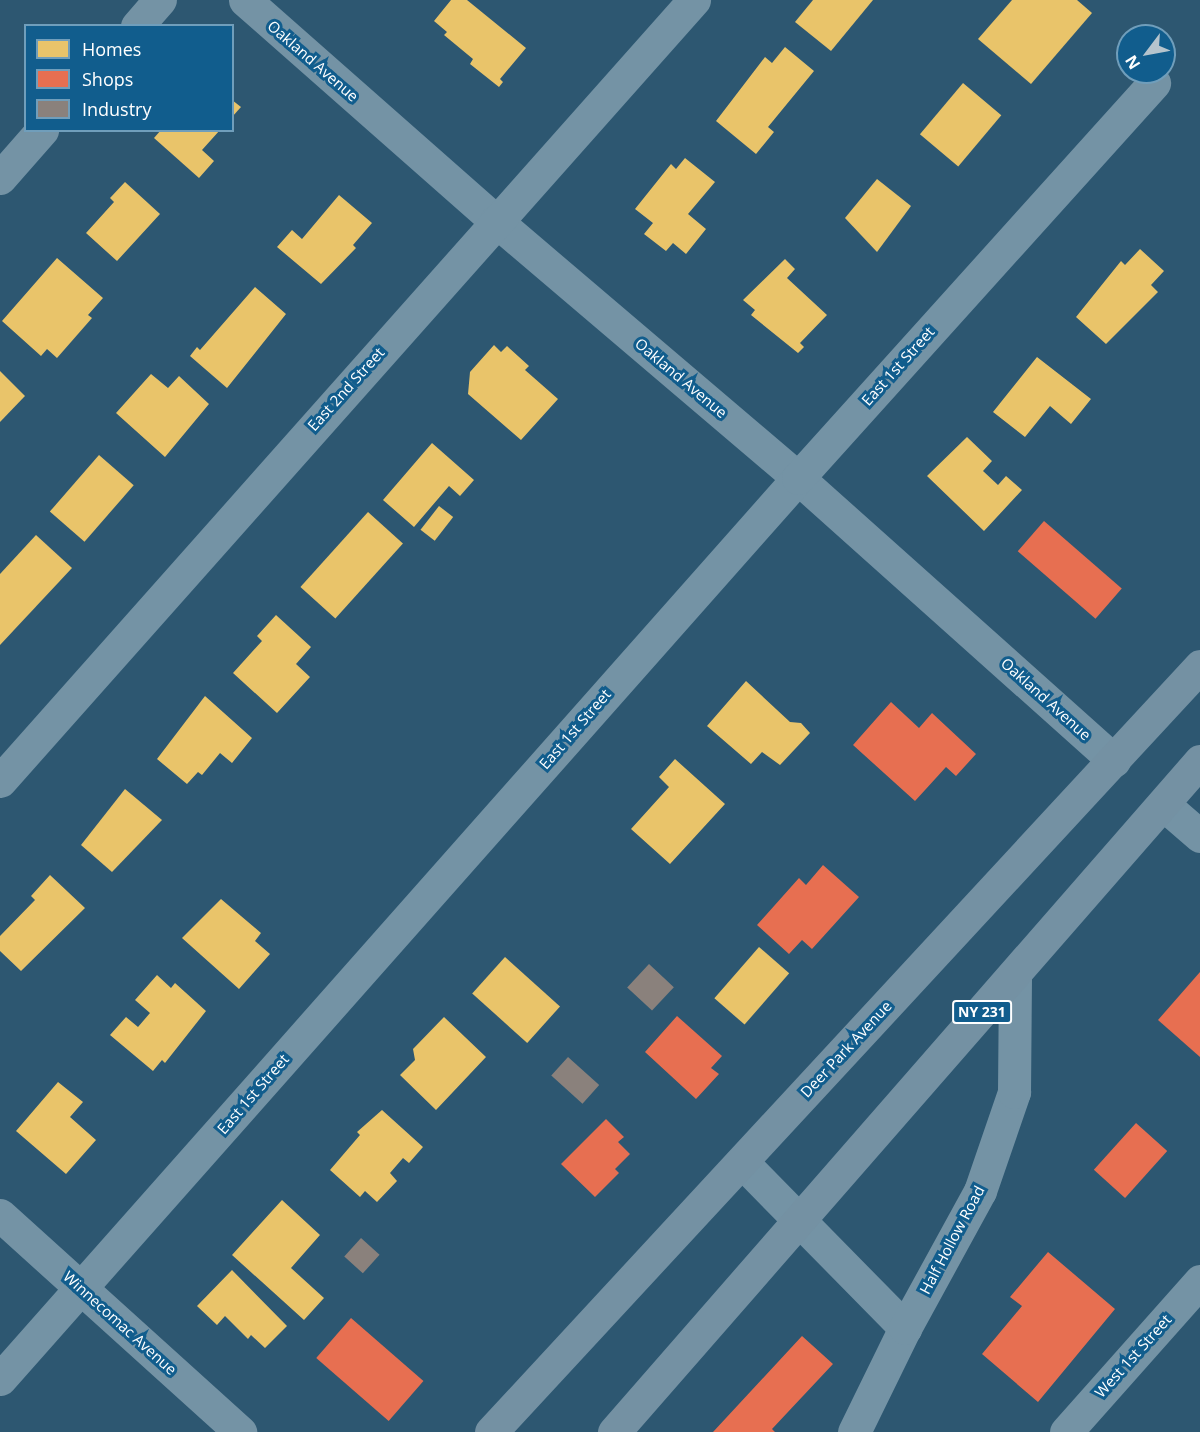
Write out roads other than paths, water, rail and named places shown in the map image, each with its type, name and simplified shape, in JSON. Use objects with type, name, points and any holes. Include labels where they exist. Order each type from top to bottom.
[{"type":"main road","name":"Deer Park Avenue","points":[[491,1432],[1200,666]]},
{"type":"main road","name":"NY 231","points":[[614,1432],[1200,761]]},
{"type":"street","points":[[139,24],[160,0]]},
{"type":"street","name":"Oakland Avenue","points":[[244,0],[496,221],[798,478],[1114,761]]},
{"type":"street","name":"East 2nd Street","points":[[0,781],[694,0]]},
{"type":"street","name":"East 1st Street","points":[[0,1379],[798,478],[1153,84]]},
{"type":"street","points":[[0,178],[40,132]]},
{"type":"street","points":[[1162,804],[1200,836]]},
{"type":"street","name":"Half Hollow Road","points":[[854,1432],[905,1328],[980,1191],[1014,1092],[1015,974]]},
{"type":"street","points":[[742,1162],[905,1328]]},
{"type":"street","name":"Winnecomac Avenue","points":[[0,1215],[240,1432]]},
{"type":"street","name":"West 1st Street","points":[[1066,1432],[1200,1281]]}]
